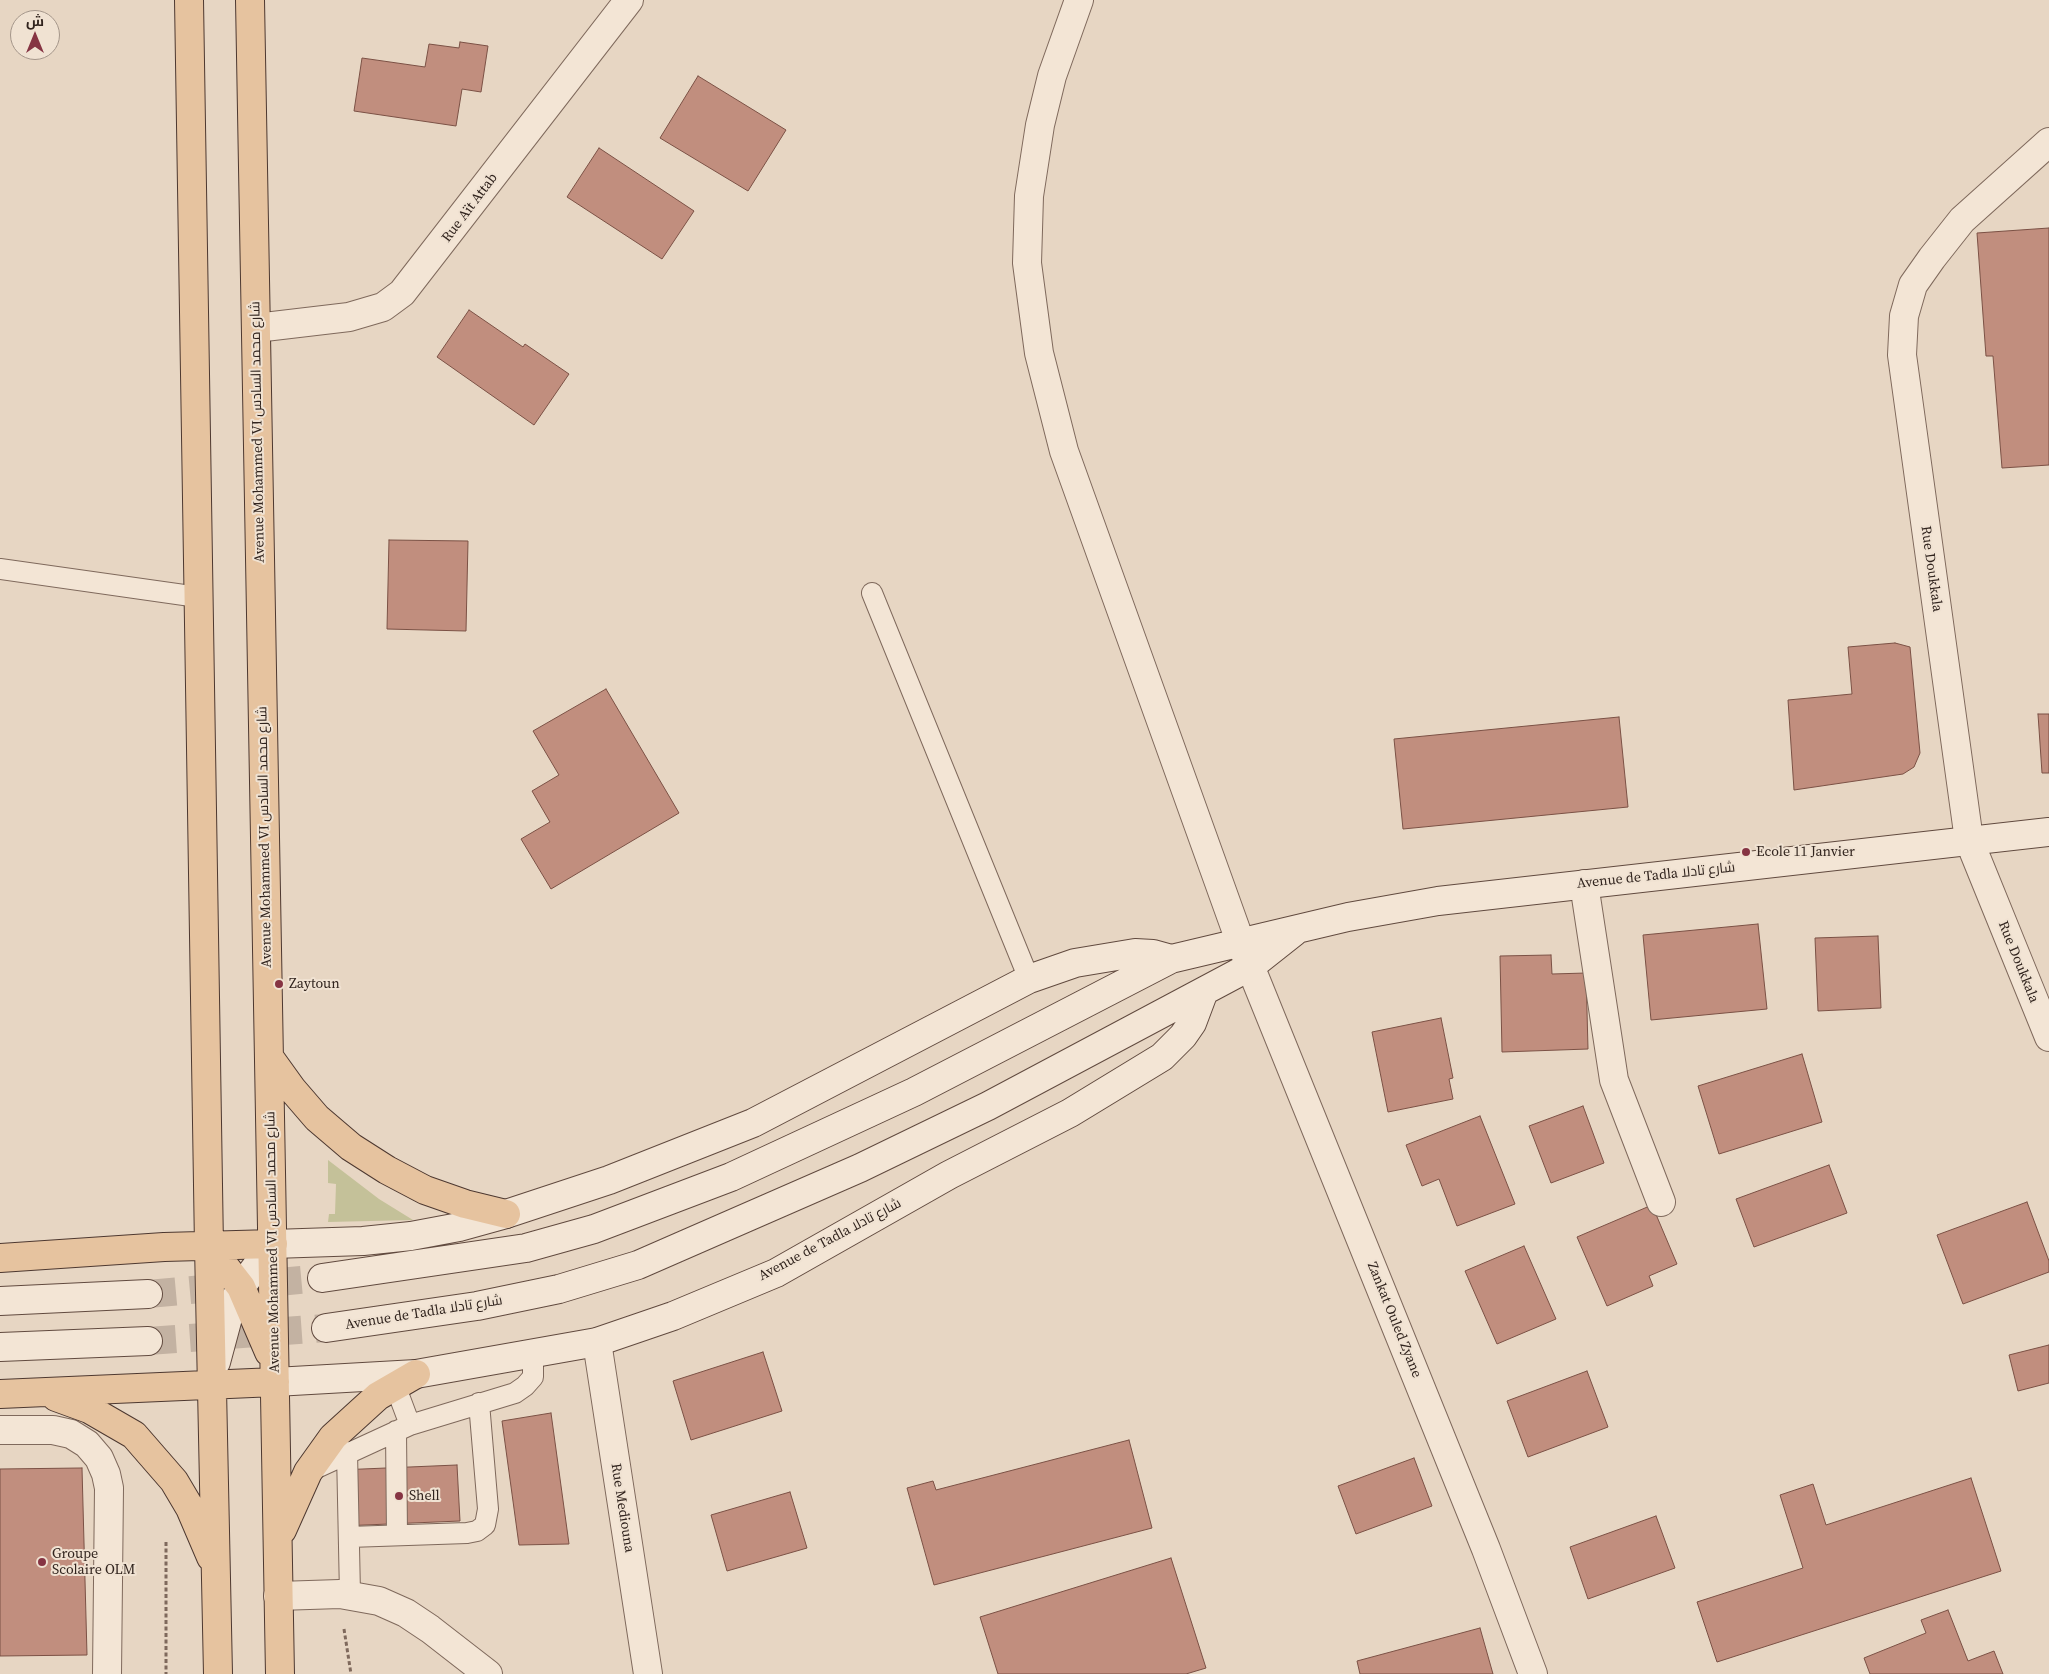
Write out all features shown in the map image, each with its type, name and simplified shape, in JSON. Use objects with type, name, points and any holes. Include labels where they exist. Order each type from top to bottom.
[{"type":"main road","points":[[189,0],[209,1246],[218,1674]]},
{"type":"main road","name":"Avenue Mohammed VI شارع محمد السادس","points":[[250,0],[280,1674]]},
{"type":"main road","name":"Rue Aït Attab","points":[[256,328],[349,317],[382,307],[402,294],[629,0]]},
{"type":"main road","name":"Zankat Ouled Zyane","points":[[1079,0],[1052,76],[1040,124],[1029,196],[1027,263],[1039,353],[1064,451],[1240,941],[1486,1549],[1533,1674]]},
{"type":"main road","name":"Rue Doukkala","points":[[2049,142],[1962,220],[1913,284],[1904,316],[1902,355],[1969,840],[2049,1037]]},
{"type":"main road","name":"Avenue de Tadla شارع تادلا","points":[[322,1278],[526,1248],[594,1229],[731,1178],[906,1096],[1171,959],[1240,941],[1295,931],[1348,917],[1438,901],[2049,832]]},
{"type":"main road","points":[[1584,884],[1614,1080],[1661,1202]]},
{"type":"main road","name":"Avenue de Tadla شارع تادلا","points":[[326,1328],[477,1306],[558,1289],[638,1265],[860,1168],[988,1106],[1251,966],[1295,931]]},
{"type":"main road","name":"Avenue de Tadla شارع تادلا","points":[[0,1258],[209,1246],[363,1241],[411,1236],[459,1227],[506,1214],[609,1180],[753,1124],[1029,979],[1075,963],[1108,956],[1153,954],[1171,959]]},
{"type":"main road","name":"Avenue de Tadla شارع تادلا","points":[[0,1394],[276,1382],[405,1380],[597,1342],[672,1316],[776,1272],[949,1175],[1070,1112],[1162,1057],[1183,1036],[1192,1023],[1204,990]]},
{"type":"main road","points":[[268,1057],[317,1118],[352,1147],[387,1170],[425,1190],[457,1202],[506,1214]]},
{"type":"main road","points":[[212,1386],[222,1335],[241,1287],[273,1244]]},
{"type":"main road","points":[[209,1246],[241,1287],[262,1332],[276,1382]]},
{"type":"main road","points":[[0,1301],[148,1294]]},
{"type":"main road","points":[[0,1347],[148,1341]]},
{"type":"main road","name":"Rue Mediouna","points":[[597,1342],[648,1674]]},
{"type":"main road","points":[[278,1540],[308,1472],[333,1437],[347,1422],[378,1396],[405,1380]]},
{"type":"main road","points":[[41,1393],[89,1409],[134,1435],[155,1458],[186,1501],[203,1535],[217,1572]]},
{"type":"main road","points":[[0,1430],[53,1430],[71,1434],[87,1444],[99,1458],[106,1474],[108,1488],[107,1674]]},
{"type":"main road","points":[[278,1596],[315,1593],[350,1594],[379,1601],[406,1613],[488,1674]]},
{"type":"lane","points":[[0,569],[198,597]]},
{"type":"lane","points":[[872,593],[1029,979]]},
{"type":"lane","points":[[308,1472],[347,1452],[403,1428],[515,1393],[533,1377],[533,1355]]},
{"type":"lane","points":[[398,1535],[405,1380]]},
{"type":"lane","points":[[349,1537],[467,1533],[477,1531],[485,1525],[488,1509],[479,1403]]},
{"type":"lane","points":[[347,1452],[350,1594]]},
{"type":"path","points":[[166,1538],[166,1674]]},
{"type":"shaded area","points":[[328,1160],[379,1199],[413,1220],[328,1222],[329,1214],[335,1214],[336,1184],[328,1183]]},
{"type":"building","points":[[460,42],[488,46],[481,92],[462,89],[456,126],[354,111],[362,58],[425,67],[429,44],[459,48]]},
{"type":"building","points":[[698,76],[786,130],[748,191],[660,138]]},
{"type":"building","points":[[599,148],[694,211],[662,259],[567,197]]},
{"type":"building","points":[[2049,228],[2049,465],[2002,468],[1993,356],[1986,356],[1977,233]]},
{"type":"building","points":[[469,310],[523,347],[525,344],[569,374],[534,425],[437,357]]},
{"type":"building","points":[[389,540],[468,541],[466,631],[387,629]]},
{"type":"building","points":[[1895,643],[1910,647],[1920,753],[1914,767],[1903,774],[1794,790],[1788,700],[1852,694],[1848,647]]},
{"type":"building","points":[[606,689],[679,813],[551,889],[521,839],[550,822],[532,791],[559,775],[533,731]]},
{"type":"building","points":[[2038,714],[2049,714],[2049,773],[2042,773]]},
{"type":"building","points":[[1619,717],[1628,807],[1403,829],[1394,739]]},
{"type":"building","points":[[1758,924],[1767,1009],[1651,1020],[1643,935]]},
{"type":"building","points":[[1878,936],[1881,1008],[1818,1011],[1815,938]]},
{"type":"building","points":[[1551,955],[1552,974],[1586,973],[1588,1049],[1502,1052],[1500,956]]},
{"type":"building","points":[[1441,1018],[1453,1078],[1449,1079],[1453,1099],[1388,1112],[1372,1032]]},
{"type":"building","points":[[1802,1054],[1822,1122],[1719,1154],[1698,1086]]},
{"type":"building","points":[[1583,1106],[1604,1163],[1551,1183],[1529,1126]]},
{"type":"building","points":[[1480,1116],[1515,1204],[1457,1226],[1439,1179],[1422,1186],[1406,1145]]},
{"type":"building","points":[[1829,1165],[1847,1213],[1754,1247],[1736,1199]]},
{"type":"building","points":[[2027,1202],[2049,1261],[2049,1272],[1963,1304],[1937,1235]]},
{"type":"building","points":[[1652,1205],[1677,1264],[1649,1276],[1653,1286],[1607,1306],[1577,1237]]},
{"type":"building","points":[[1524,1246],[1556,1319],[1497,1344],[1465,1271]]},
{"type":"building","points":[[2049,1345],[2049,1383],[2018,1391],[2009,1355]]},
{"type":"building","points":[[763,1352],[782,1411],[691,1440],[673,1381]]},
{"type":"building","points":[[1587,1371],[1608,1427],[1528,1457],[1507,1401]]},
{"type":"building","points":[[551,1413],[569,1544],[519,1545],[502,1421]]},
{"type":"building","points":[[1129,1440],[1152,1528],[934,1585],[907,1488],[933,1481],[936,1490]]},
{"type":"building","points":[[1414,1458],[1432,1506],[1356,1534],[1338,1486]]},
{"type":"building","name":"Shell","points":[[457,1465],[460,1521],[341,1526],[339,1470]]},
{"type":"building","name":"Groupe Scolaire OLM","points":[[82,1468],[87,1655],[0,1656],[0,1469]]},
{"type":"building","points":[[1971,1478],[2001,1571],[1717,1662],[1697,1602],[1803,1568],[1780,1495],[1813,1484],[1826,1525]]},
{"type":"building","points":[[790,1492],[807,1548],[727,1571],[711,1515]]},
{"type":"building","points":[[1656,1516],[1675,1568],[1588,1599],[1570,1547]]},
{"type":"building","points":[[1171,1558],[1206,1668],[1186,1674],[998,1674],[980,1617]]},
{"type":"building","points":[[1948,1610],[1968,1661],[1994,1651],[2003,1674],[1870,1674],[1864,1658],[1926,1633],[1921,1620]]},
{"type":"building","points":[[1480,1628],[1493,1674],[1360,1674],[1357,1661]]},
{"type":"tunnel","points":[[148,1294],[322,1278]]},
{"type":"tunnel","points":[[148,1341],[326,1328]]},
{"type":"place","name":"Ecole 11 Janvier","points":[[1746,852]]},
{"type":"place","name":"Zaytoun","points":[[279,984]]},
{"type":"place","name":"Shell","points":[[399,1496]]},
{"type":"place","name":"Groupe Scolaire OLM","points":[[42,1562]]}]
